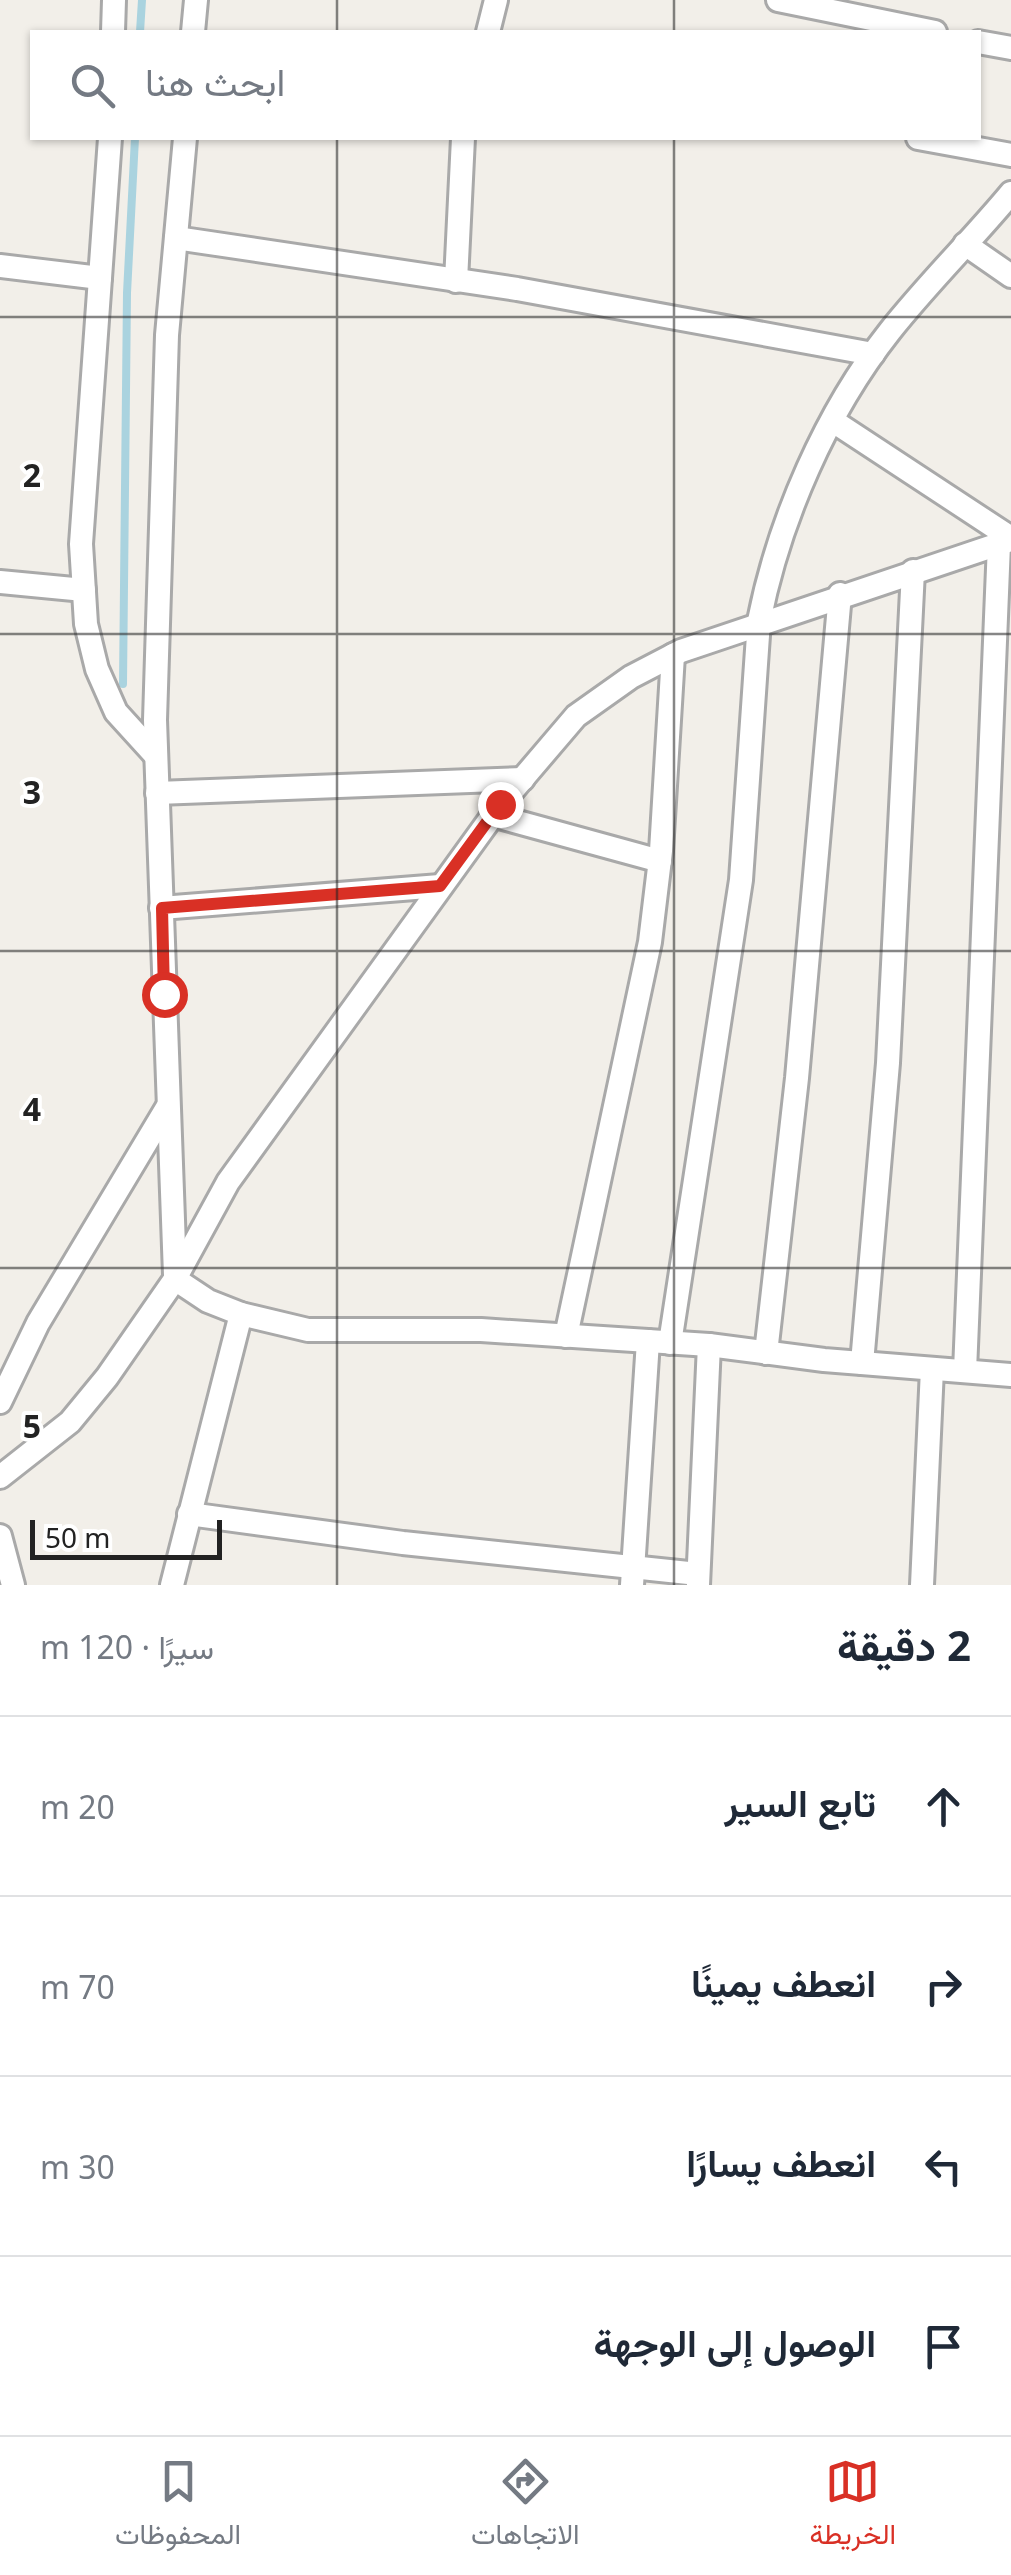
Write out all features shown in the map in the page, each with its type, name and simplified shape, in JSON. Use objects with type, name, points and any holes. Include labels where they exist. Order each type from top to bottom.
[{"type":"street","points":[[113,30],[114,0]]},
{"type":"street","points":[[194,30],[196,0]]},
{"type":"street","points":[[488,30],[496,0]]},
{"type":"street","points":[[778,0],[925,30]]},
{"type":"street","points":[[981,43],[1011,48]]},
{"type":"street","points":[[110,140],[81,544],[84,590],[97,668],[116,712],[156,756]]},
{"type":"street","points":[[175,1279],[156,756],[159,544],[184,140]]},
{"type":"street","points":[[456,281],[464,140]]},
{"type":"street","points":[[929,140],[1011,155]]},
{"type":"street","points":[[632,1577],[659,1342],[742,880],[759,621],[785,527],[833,421],[873,354],[1011,193]]},
{"type":"street","points":[[176,238],[456,281],[873,354]]},
{"type":"street","points":[[965,244],[1011,276]]},
{"type":"street","points":[[0,266],[100,278]]},
{"type":"street","points":[[833,421],[1007,541]]},
{"type":"street","points":[[0,1478],[70,1422],[107,1377],[175,1279],[228,1182],[492,815],[576,716],[673,655],[759,621],[1007,541]]},
{"type":"street","points":[[965,1371],[1007,541]]},
{"type":"street","points":[[862,1363],[888,1064],[913,571]]},
{"type":"street","points":[[0,582],[84,590]]},
{"type":"street","points":[[766,1353],[797,1078],[840,594]]},
{"type":"street","points":[[566,1336],[634,1032],[660,861],[673,655]]},
{"type":"street","points":[[157,792],[523,778]]},
{"type":"street","points":[[492,815],[660,861]]},
{"type":"street","points":[[162,908],[440,886]]},
{"type":"street","points":[[0,1402],[38,1323],[168,1106]]},
{"type":"street","points":[[175,1279],[208,1301],[241,1314],[308,1330],[436,1329],[566,1336],[709,1345],[862,1363],[1011,1374]]},
{"type":"street","points":[[172,1585],[241,1314]]},
{"type":"street","points":[[189,1514],[632,1577],[698,1579],[709,1345]]},
{"type":"street","points":[[922,1585],[932,1369]]},
{"type":"street","points":[[0,1536],[13,1585]]},
{"type":"waterway","points":[[140,30],[142,0]]},
{"type":"waterway","points":[[123,684],[127,293],[135,140]]},
{"type":"route","points":[[164,994],[162,908],[440,886],[500,804]]}]
